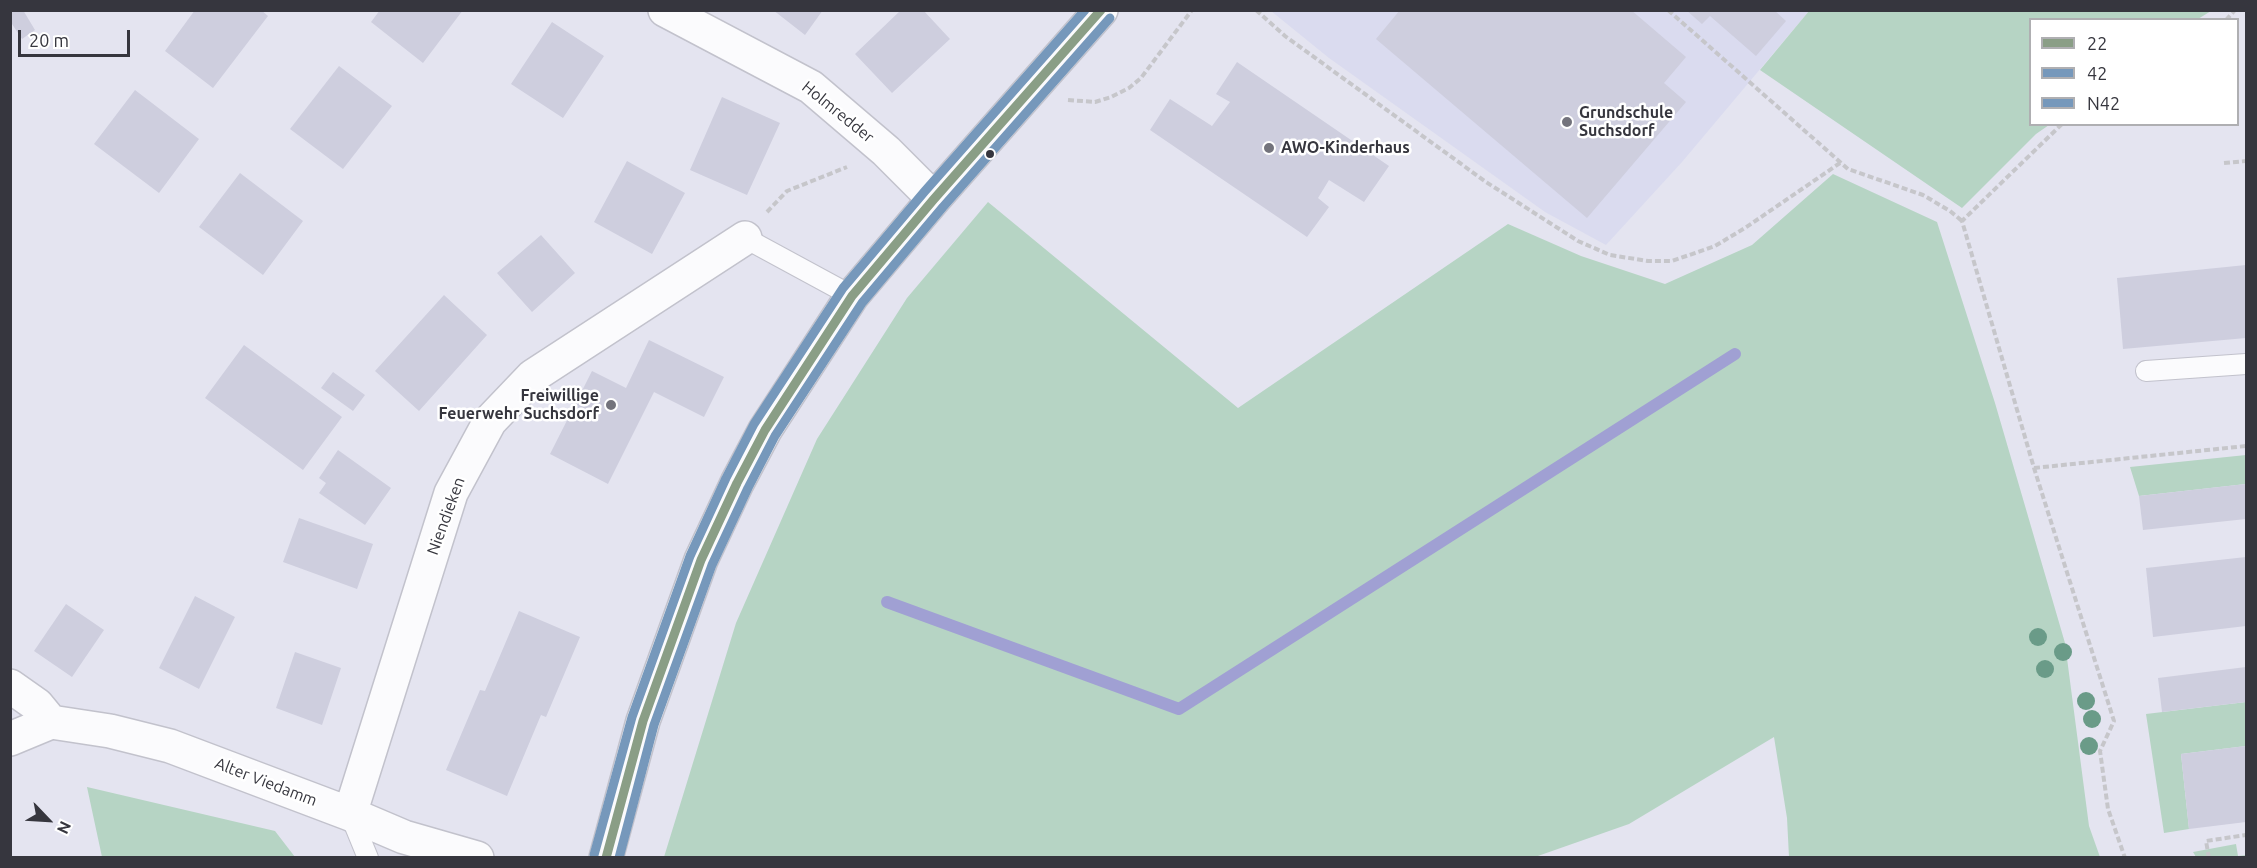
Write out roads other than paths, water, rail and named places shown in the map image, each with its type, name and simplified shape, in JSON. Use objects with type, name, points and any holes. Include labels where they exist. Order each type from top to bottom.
[{"type":"street","name":"Holmredder","points":[[665,10],[812,87],[886,151],[934,199]]},
{"type":"street","points":[[606,858],[643,721],[701,560],[765,430],[852,296],[934,199],[1101,10]]},
{"type":"street","name":"Niendieken","points":[[350,814],[451,493],[490,421],[533,376],[745,238]]},
{"type":"street","points":[[10,686],[38,705],[51,722],[10,739]]},
{"type":"street","name":"Alter Viedamm","points":[[51,722],[110,731],[170,746],[350,814],[404,837],[477,858]]},
{"type":"lane","points":[[745,238],[852,296]]},
{"type":"lane","points":[[2146,371],[2247,364]]},
{"type":"lane","points":[[350,814],[368,858]]},
{"type":"waterway","points":[[887,602],[1179,709],[1735,354]]},
{"type":"place","name":"Grundschule Suchsdorf","points":[[1567,122]]},
{"type":"place","name":"AWO-Kinderhaus","points":[[1269,148]]},
{"type":"place","name":"Freiwillige Feuerwehr Suchsdorf","points":[[611,405]]}]
